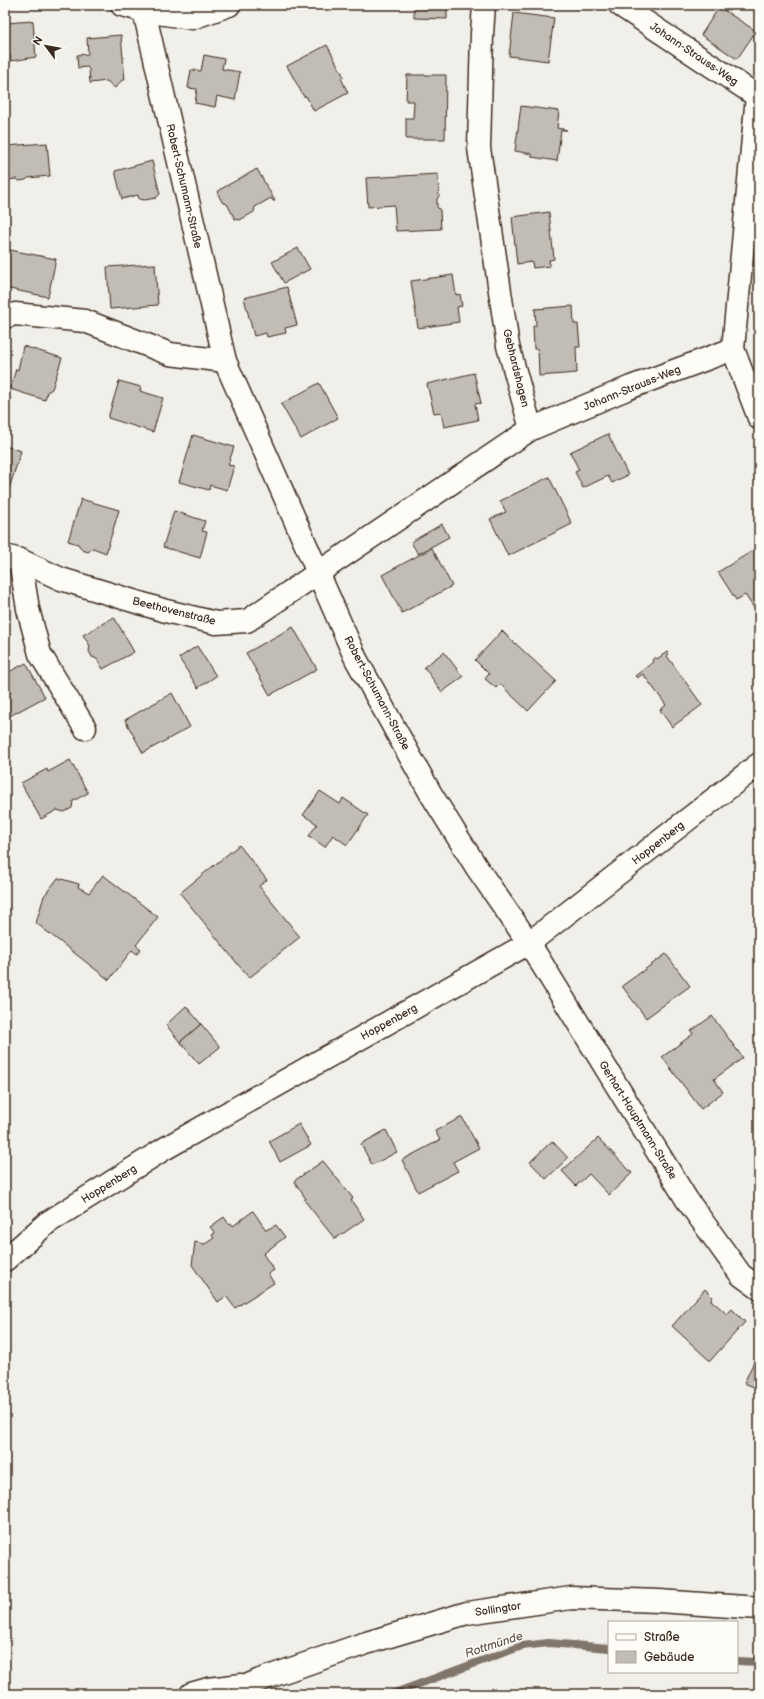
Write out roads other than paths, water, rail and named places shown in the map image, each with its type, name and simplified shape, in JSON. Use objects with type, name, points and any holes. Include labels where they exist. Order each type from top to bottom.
[{"type":"street","points":[[122,5],[144,11],[192,18],[229,5]]},
{"type":"street","name":"Gebhardshagen","points":[[484,5],[479,148],[508,346],[531,429]]},
{"type":"street","name":"Johann-Strauss-Weg","points":[[620,5],[757,96],[733,349],[759,418]]},
{"type":"street","name":"Robert-Schumann-Straße","points":[[144,11],[225,361],[356,659],[431,794],[477,868],[529,943]]},
{"type":"street","points":[[5,316],[15,314],[85,321],[170,354],[225,361]]},
{"type":"street","name":"Johann-Strauss-Weg","points":[[531,429],[631,387],[733,349]]},
{"type":"street","points":[[319,572],[531,429]]},
{"type":"street","name":"Beethovenstraße","points":[[12,558],[61,579],[216,623],[247,621],[319,572]]},
{"type":"street","name":"Beethovenstraße","points":[[12,558],[40,654],[85,728]]},
{"type":"street","name":"Hoppenberg","points":[[5,1260],[47,1223],[164,1149],[529,943],[759,764]]},
{"type":"street","name":"Gerhart-Hauptmann-Straße","points":[[529,943],[687,1200],[741,1275],[759,1288]]},
{"type":"street","name":"Sollingtor","points":[[228,1694],[247,1685],[422,1626],[467,1613],[571,1598],[659,1601],[759,1608]]},
{"type":"street","name":"Sollingtor","points":[[191,1694],[208,1689],[247,1685]]},
{"type":"waterway","name":"Rottmünde","points":[[392,1694],[522,1646],[549,1643],[608,1648]]},
{"type":"waterway","name":"Rottmünde","points":[[738,1661],[759,1662]]}]
